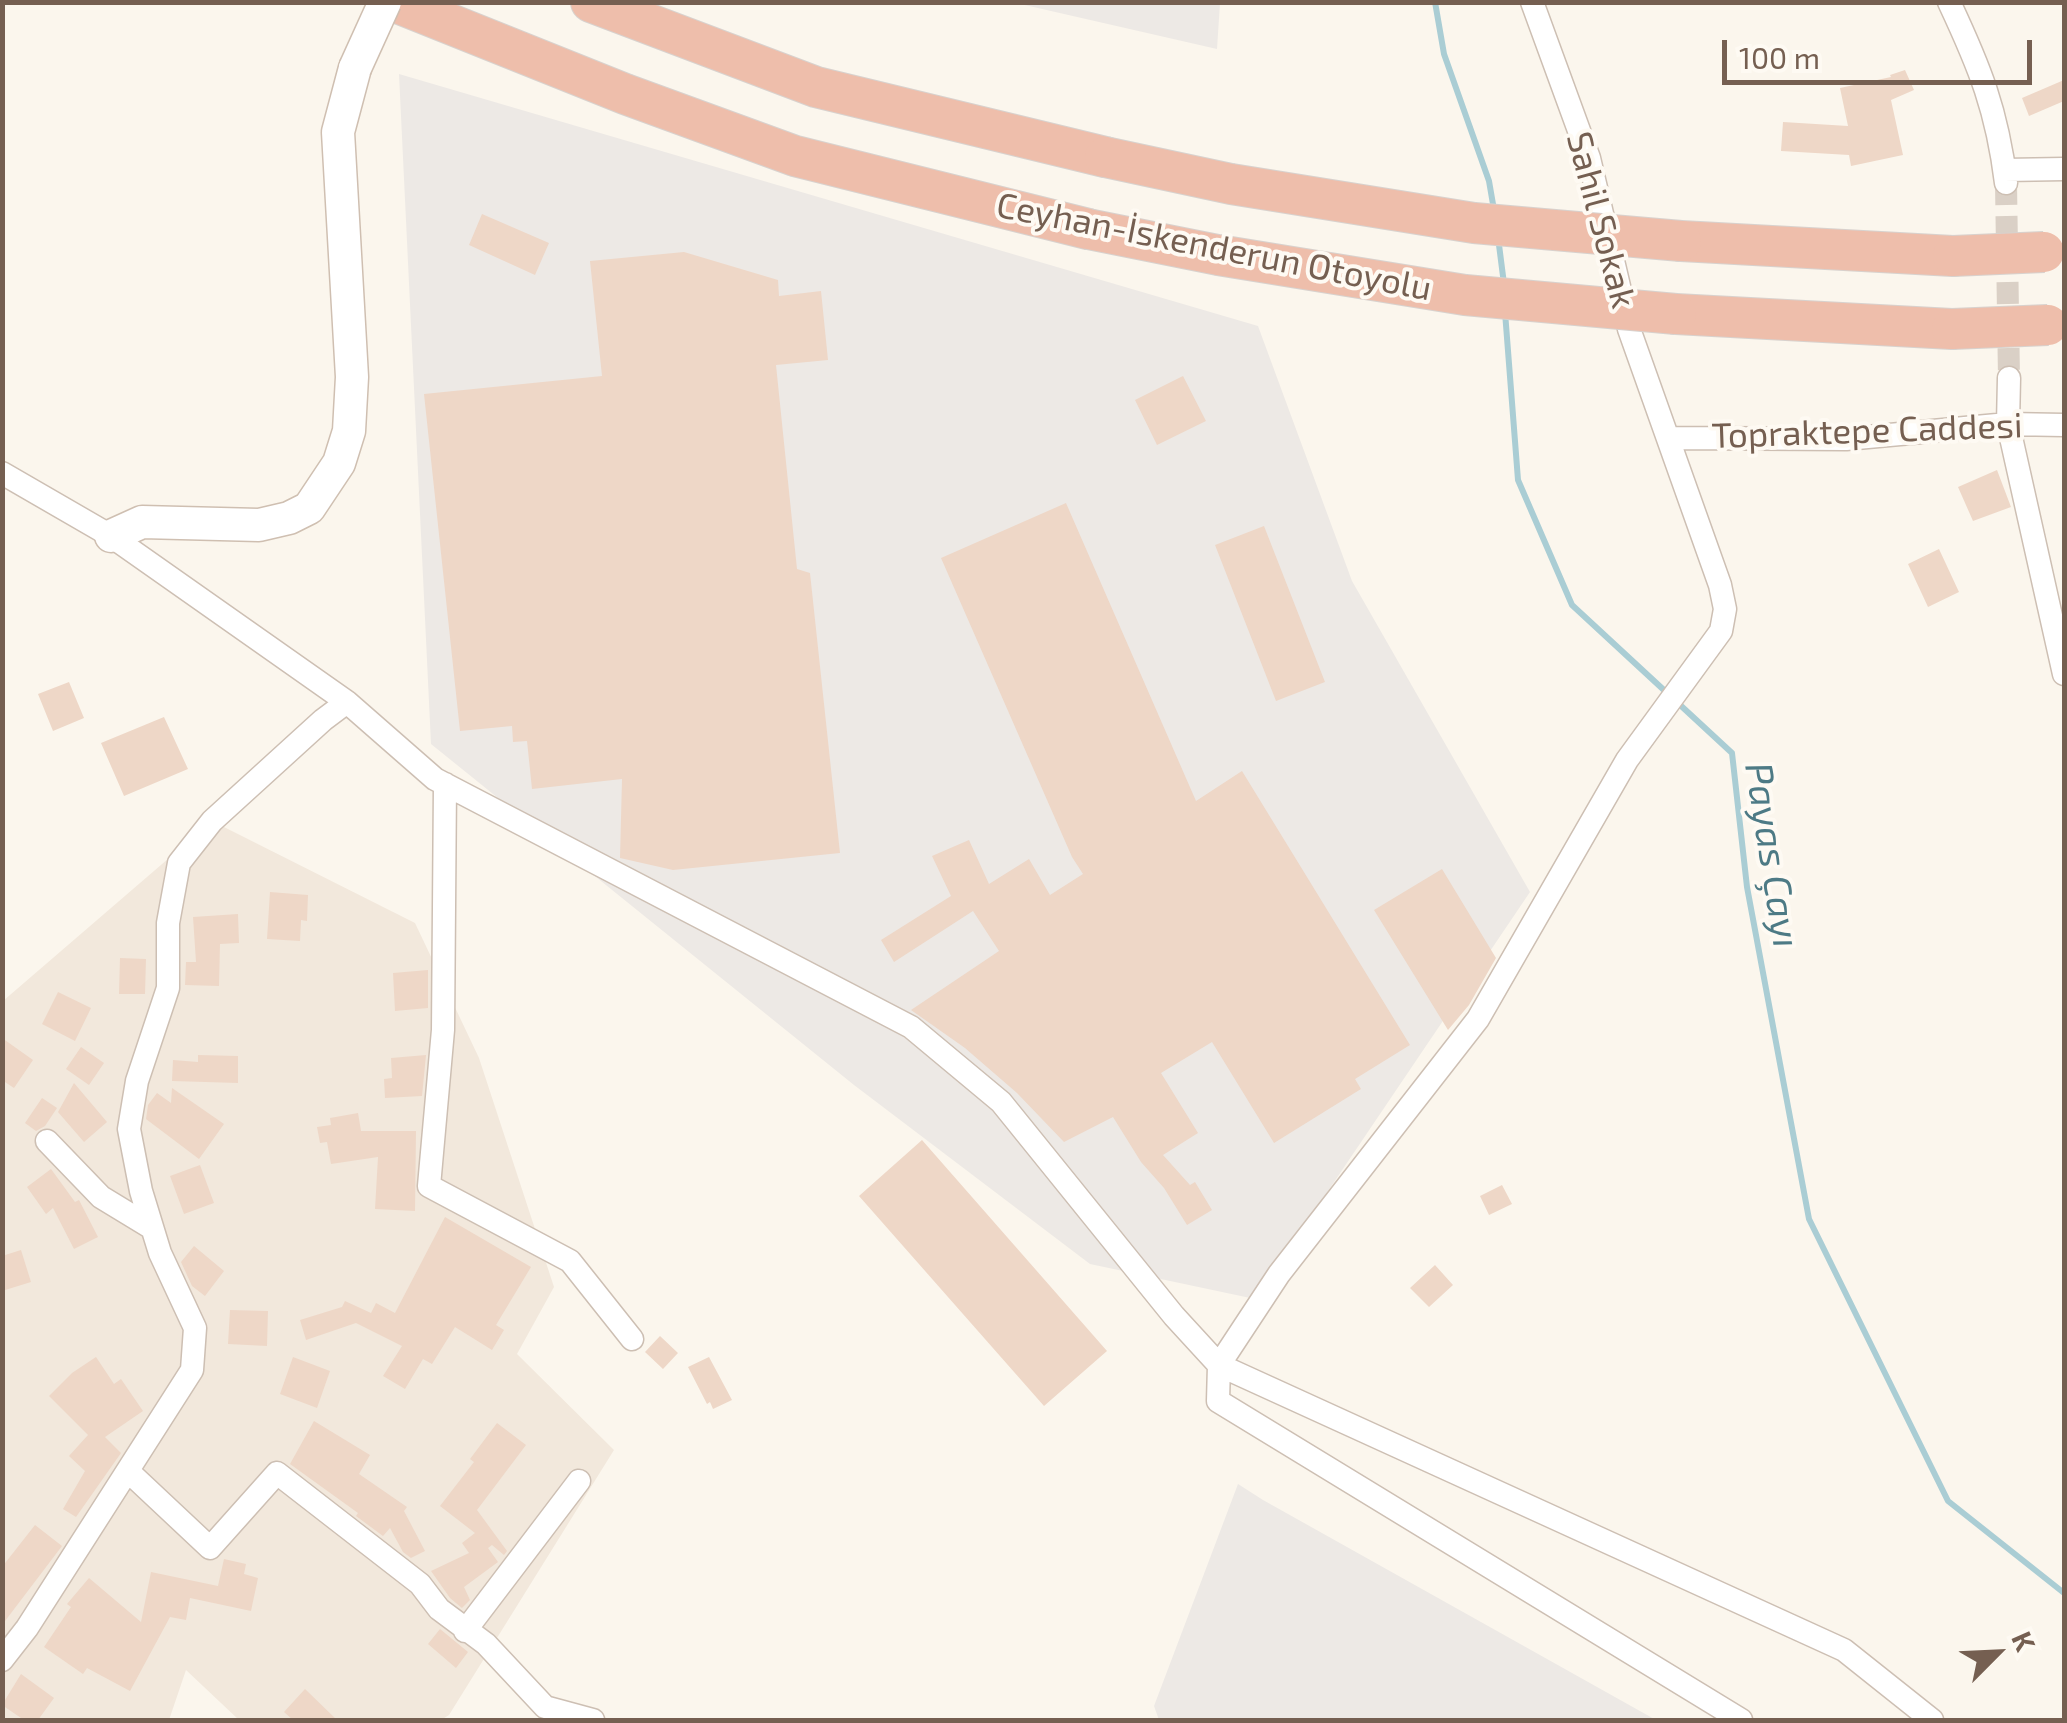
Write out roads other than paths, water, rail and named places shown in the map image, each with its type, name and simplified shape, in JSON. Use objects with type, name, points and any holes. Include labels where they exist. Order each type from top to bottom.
[{"type":"highway","points":[[382,2],[624,94]]},
{"type":"highway","name":"Ceyhan-İskenderun Otoyolu","points":[[395,2],[624,94],[796,156],[1088,229],[1218,255],[1465,295],[1676,314],[1952,329],[2056,324]]},
{"type":"highway","name":"Ceyhan-İskenderun Otoyolu","points":[[590,2],[816,86],[1106,158],[1232,184],[1474,223],[1681,241],[1953,256],[2054,252]]},
{"type":"street","points":[[111,536],[142,522],[259,525],[290,518],[309,508],[339,463],[349,431],[352,377],[338,132],[354,68],[382,2]]},
{"type":"street","name":"Sahil Sokak","points":[[1219,1365],[1279,1274],[1478,1020],[1627,760],[1721,631],[1725,609],[1670,438],[1629,330],[1589,158],[1532,2]]},
{"type":"street","points":[[1949,2],[1980,68],[2000,132],[2005,177],[2064,169]]},
{"type":"street","points":[[2009,378],[2008,424],[2064,674]]},
{"type":"street","name":"Topraktepe Caddesi","points":[[1670,438],[1846,439],[2008,424],[2064,425]]},
{"type":"street","points":[[2,473],[111,536],[348,702],[445,784],[911,1027],[1001,1102],[1174,1316],[1219,1365],[1844,1650],[1932,1720]]},
{"type":"street","points":[[2,1660],[28,1628],[192,1370],[195,1328],[160,1253],[129,1129],[137,1080],[168,988],[168,922],[179,863],[212,821],[348,702]]},
{"type":"street","points":[[445,784],[442,1030],[430,1186],[570,1261],[632,1340]]},
{"type":"street","points":[[47,1141],[101,1197],[152,1228]]},
{"type":"street","points":[[1219,1365],[1218,1401],[1740,1720]]},
{"type":"street","points":[[129,1472],[210,1548],[276,1473],[420,1584],[439,1609],[486,1644],[544,1707],[593,1720]]},
{"type":"street","points":[[466,1631],[579,1481]]},
{"type":"waterway","name":"Payas Çayı","points":[[1435,2],[1444,54],[1489,181],[1494,210]]},
{"type":"waterway","name":"Payas Çayı","points":[[1498,237],[1504,284]]},
{"type":"waterway","name":"Payas Çayı","points":[[1505,312],[1518,480],[1572,605],[1732,753],[1747,887],[1809,1219],[1948,1501],[2064,1593]]},
{"type":"tunnel","points":[[2006,183],[2009,378]]}]
